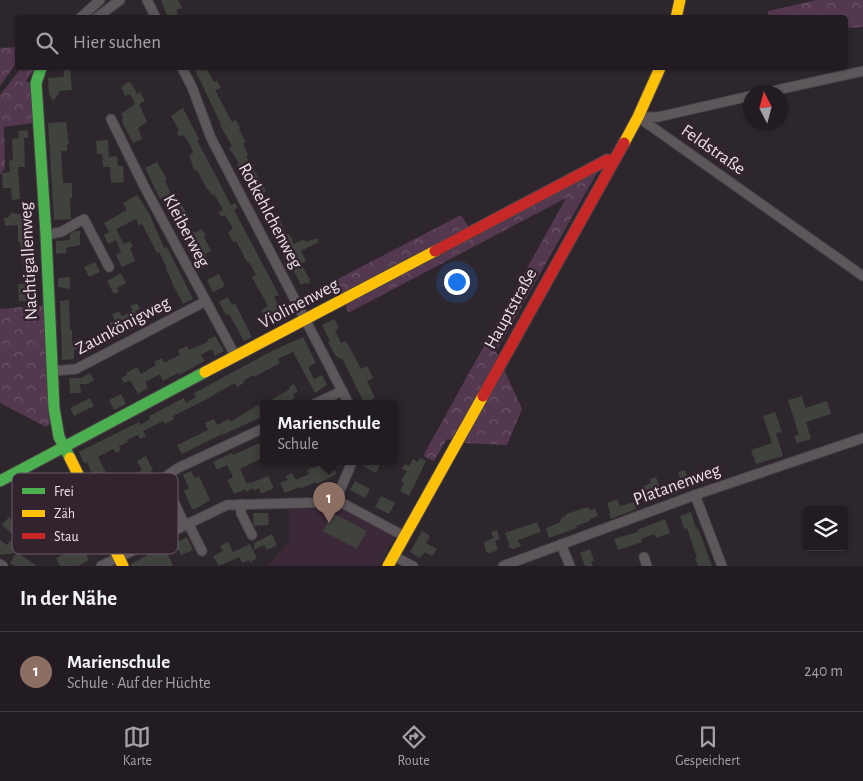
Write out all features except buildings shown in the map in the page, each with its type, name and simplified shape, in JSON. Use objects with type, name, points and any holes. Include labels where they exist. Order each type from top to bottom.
[{"type":"street","points":[[83,15],[100,0]]},
{"type":"street","points":[[100,15],[120,0]]},
{"type":"street","points":[[147,0],[154,15]]},
{"type":"street","points":[[677,15],[680,0]]},
{"type":"street","name":"Nachtigallenweg","points":[[42,70],[36,83],[46,235],[54,408],[59,437],[76,473]]},
{"type":"street","name":"Rotkehlchenweg","points":[[183,70],[192,87],[211,138],[347,400]]},
{"type":"street","name":"Hauptstraße","points":[[391,561],[614,161],[638,117],[659,70]]},
{"type":"street","points":[[788,88],[863,71]]},
{"type":"street","name":"Feldstraße","points":[[638,117],[658,117],[743,98]]},
{"type":"street","name":"Feldstraße","points":[[638,117],[863,276]]},
{"type":"street","name":"Kleiberweg","points":[[111,119],[144,186],[236,357]]},
{"type":"street","name":"Violinenweg","points":[[16,473],[607,160],[614,161]]},
{"type":"street","points":[[46,235],[61,232],[84,219],[109,267]]},
{"type":"street","name":"Zaunkönigweg","points":[[53,371],[76,369],[206,301]]},
{"type":"street","points":[[323,400],[342,391]]},
{"type":"street","points":[[171,473],[260,430]]},
{"type":"street","name":"Platanenweg","points":[[503,566],[695,495],[863,438]]},
{"type":"street","points":[[335,502],[351,465]]},
{"type":"street","name":"Violinenweg","points":[[0,481],[12,475]]},
{"type":"street","points":[[695,495],[722,566]]},
{"type":"street","points":[[178,529],[227,505],[335,502],[344,504],[404,536]]},
{"type":"street","points":[[241,504],[241,513],[252,535]]},
{"type":"street","points":[[178,507],[202,551]]},
{"type":"street","points":[[561,544],[570,566]]},
{"type":"street","points":[[101,566],[121,562],[135,554]]},
{"type":"street","points":[[644,557],[647,566]]},
{"type":"street","points":[[391,561],[413,566]]},
{"type":"shaded area","points":[[342,507],[395,537],[379,566],[267,566],[289,542],[289,509]]},
{"type":"green space","points":[[817,0],[863,0],[863,27],[848,28],[848,15],[769,15],[768,11]]},
{"type":"green space","points":[[15,47],[15,65],[0,86],[0,48]]},
{"type":"green space","points":[[19,70],[34,70],[26,81],[31,84],[33,123],[4,127],[5,168],[0,175],[0,95]]},
{"type":"green space","points":[[607,155],[496,352],[522,409],[507,445],[464,443],[447,439],[434,461],[423,456],[566,198],[348,313],[343,297],[334,281],[461,215],[470,229]]},
{"type":"green space","points":[[45,305],[51,423],[46,427],[0,403],[0,309]]},
{"type":"traffic: fast","points":[[40,70],[36,83],[46,235],[54,408],[59,437],[70,458]]},
{"type":"traffic: fast","points":[[15,473],[205,372]]},
{"type":"traffic: fast","points":[[0,481],[12,475]]},
{"type":"traffic: slow","points":[[677,15],[680,0]]},
{"type":"traffic: slow","points":[[624,143],[659,70]]},
{"type":"traffic: slow","points":[[205,372],[435,251]]},
{"type":"traffic: slow","points":[[388,566],[483,396]]},
{"type":"traffic: slow","points":[[70,458],[77,473]]},
{"type":"traffic: slow","points":[[117,554],[123,566]]},
{"type":"traffic: jam","points":[[483,396],[624,143]]},
{"type":"traffic: jam","points":[[435,251],[607,160],[614,161]]},
{"type":"place","name":"Marienschule","points":[[329,523]]}]
